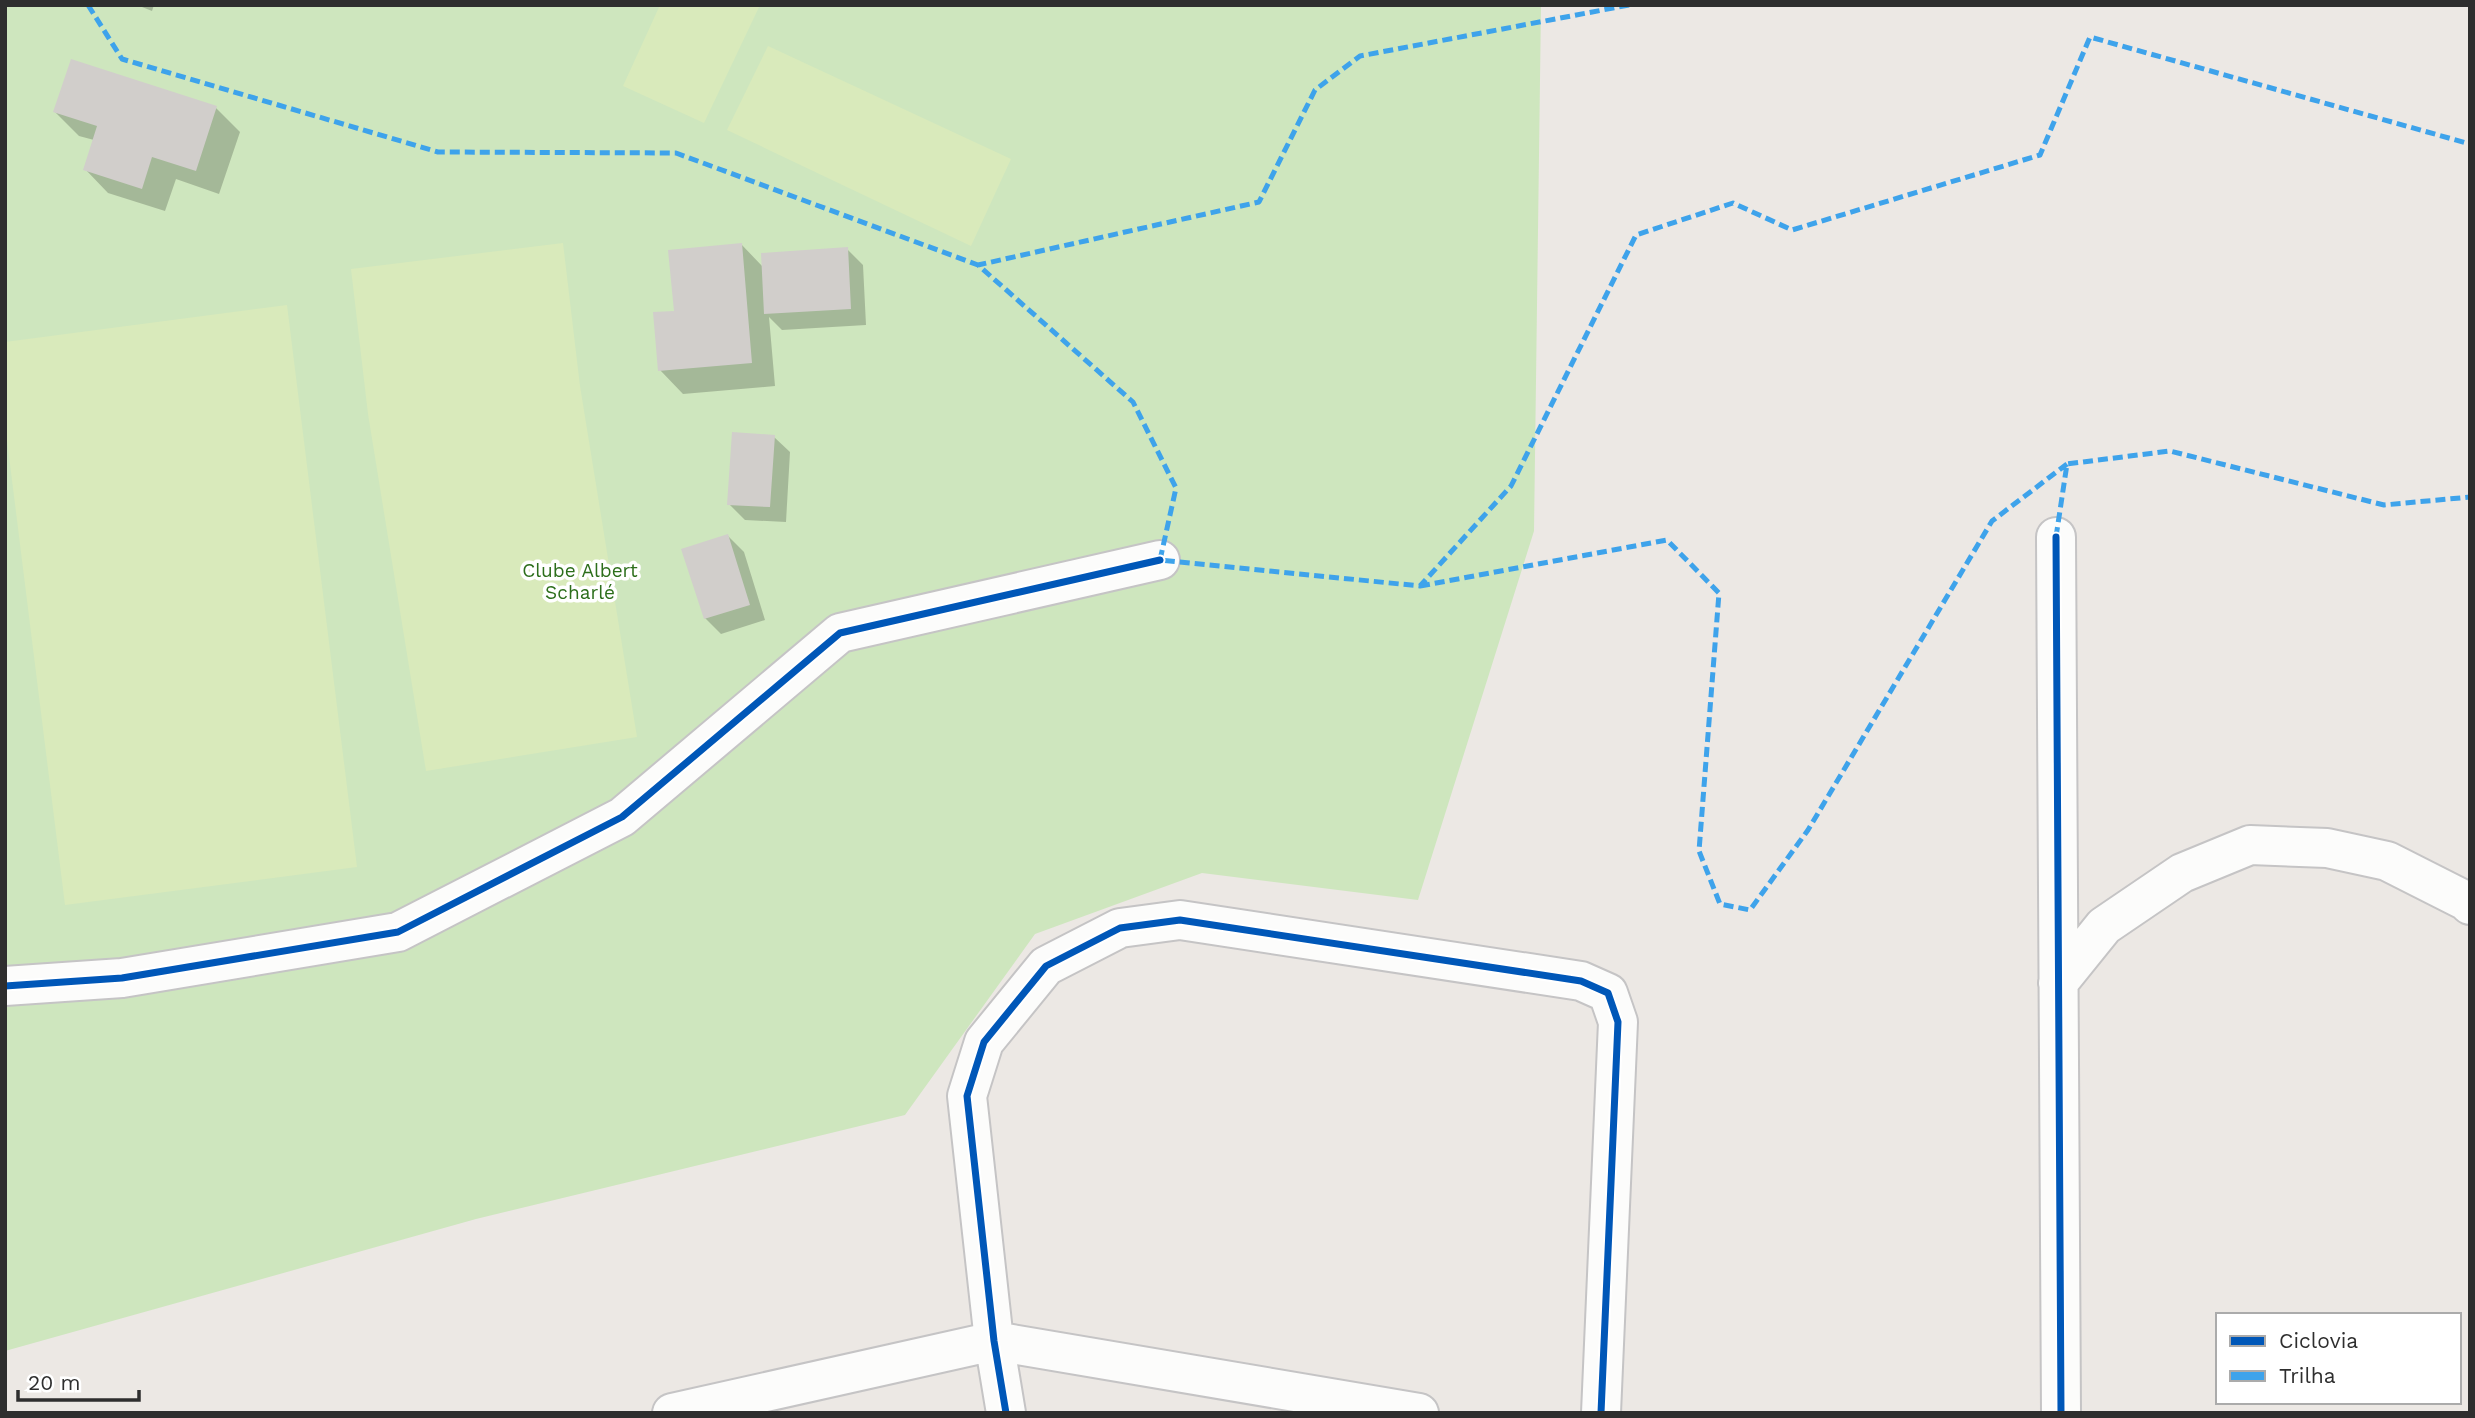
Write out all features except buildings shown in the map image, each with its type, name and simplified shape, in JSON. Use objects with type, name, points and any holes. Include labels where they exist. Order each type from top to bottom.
[{"type":"street","points":[[2056,537],[2061,1413]]},
{"type":"street","points":[[5,986],[122,978],[398,932],[622,817],[840,633],[1160,560]]},
{"type":"street","points":[[2059,983],[2104,926],[2182,873],[2250,845],[2327,849],[2387,861],[2470,905]]},
{"type":"street","points":[[1006,1413],[993,1341],[967,1096],[984,1042],[1046,966],[1120,928],[1180,920],[1581,981],[1608,993],[1618,1022],[1601,1413]]},
{"type":"street","points":[[672,1413],[993,1341],[1419,1413]]},
{"type":"green space","name":"Clube Albert Scharlé","points":[[5,5],[1541,5],[1534,531],[1418,900],[1202,873],[1035,934],[905,1115],[476,1219],[5,1351]]},
{"type":"green space","points":[[660,5],[760,5],[704,123],[623,86]]},
{"type":"green space","points":[[768,46],[1011,159],[971,246],[727,130]]},
{"type":"green space","points":[[563,243],[580,386],[637,737],[426,771],[368,414],[351,269]]},
{"type":"green space","points":[[287,305],[357,867],[65,905],[5,424],[5,342]]},
{"type":"marked path","points":[[88,5],[122,59],[438,152],[676,153],[978,265]]},
{"type":"marked path","points":[[1629,5],[1360,56],[1315,90],[1259,202],[978,265],[1133,402],[1176,488],[1160,560],[1420,586],[1511,486],[1636,235],[1733,203],[1792,230],[2040,155],[2090,37],[2470,144]]},
{"type":"marked path","points":[[2056,537],[2067,464],[2170,451],[2384,505],[2470,497]]},
{"type":"marked path","points":[[1420,586],[1667,540],[1719,593],[1699,851],[1720,904],[1750,910],[1808,830],[1992,521],[2067,464]]},
{"type":"cycle path","points":[[2056,537],[2061,1413]]},
{"type":"cycle path","points":[[5,986],[122,978],[398,932],[622,817],[840,633],[1160,560]]},
{"type":"cycle path","points":[[1006,1413],[994,1341],[967,1096],[984,1042],[1046,966],[1120,928],[1180,920],[1581,981],[1608,993],[1618,1022],[1601,1413]]}]
